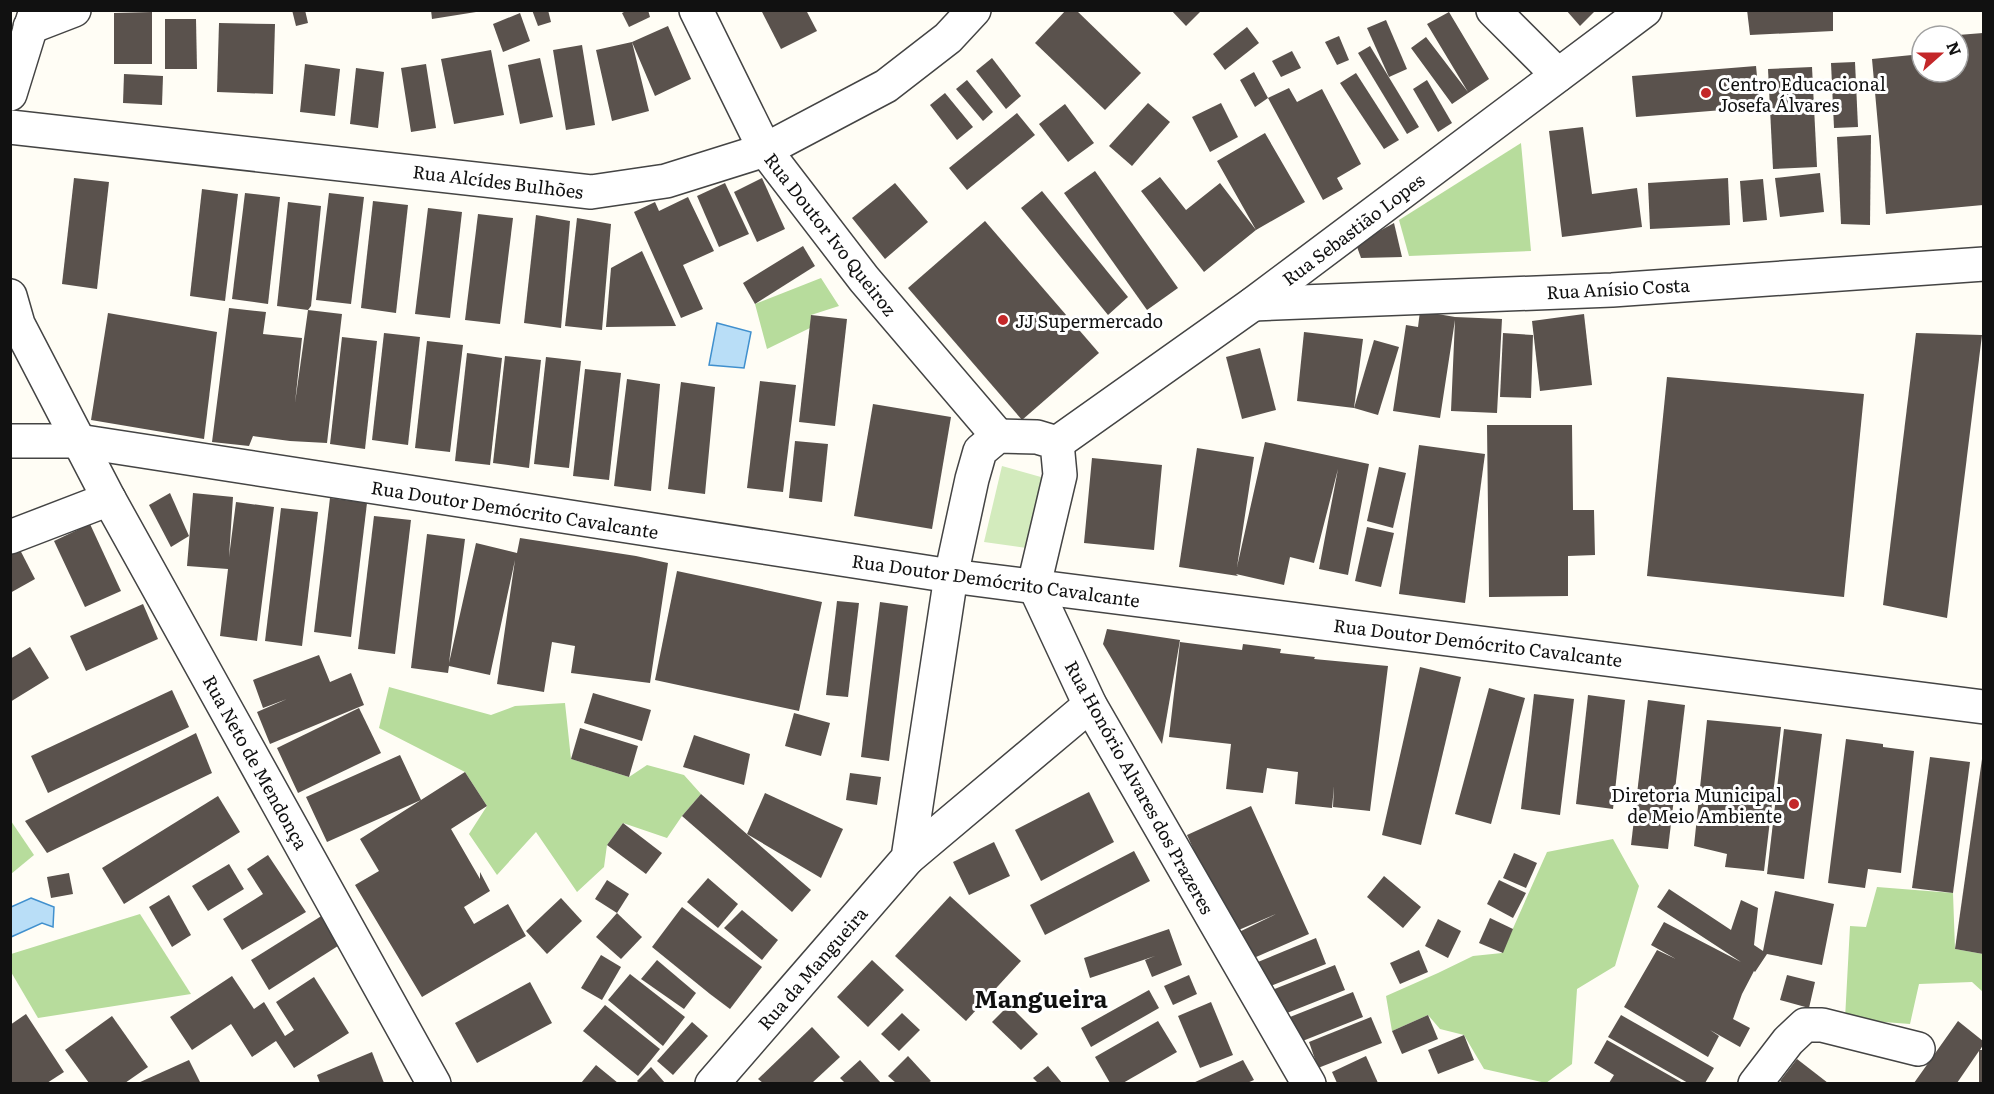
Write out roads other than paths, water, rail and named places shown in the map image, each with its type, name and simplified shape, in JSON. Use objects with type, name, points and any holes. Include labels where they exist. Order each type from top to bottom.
[{"type":"street","points":[[10,94],[33,19],[74,10]]},
{"type":"street","name":"Rua Doutor Ivo Queiroz","points":[[696,10],[765,150],[989,443]]},
{"type":"street","name":"Rua Alcídes Bulhões","points":[[10,127],[591,192],[666,182],[765,150],[886,86],[948,38],[974,10]]},
{"type":"street","points":[[1493,10],[1558,75]]},
{"type":"street","name":"Rua Sebastião Lopes","points":[[1057,443],[1252,304],[1646,10]]},
{"type":"street","name":"Rua Anísio Costa","points":[[1252,304],[1612,290],[1983,264]]},
{"type":"street","name":"Rua Neto de Mendonça","points":[[10,296],[18,324],[109,499],[434,1083]]},
{"type":"street","points":[[908,858],[951,576],[972,479],[989,443],[1037,437],[1057,443],[1060,475],[1034,585]]},
{"type":"street","name":"Rua Doutor Demócrito Cavalcante","points":[[10,441],[78,441],[951,576],[1982,699]]},
{"type":"street","points":[[10,537],[109,499]]},
{"type":"street","name":"Rua Honório Alvares dos Prazeres","points":[[1034,585],[1090,705],[1309,1083]]},
{"type":"street","name":"Rua da Mangueira","points":[[716,1082],[908,858],[1090,705]]},
{"type":"street","points":[[1755,1083],[1788,1041],[1805,1025],[1822,1025],[1918,1049]]},
{"type":"water","points":[[717,323],[751,332],[744,368],[709,365]]},
{"type":"water","points":[[31,898],[54,907],[53,927],[42,923],[11,937],[11,907]]},
{"type":"place","name":"Centro Educacional Josefa Álvares","points":[[1706,93]]},
{"type":"place","name":"JJ Supermercado","points":[[1003,320]]},
{"type":"place","name":"Diretoria Municipal de Meio Ambiente","points":[[1794,804]]},
{"type":"district","name":"Mangueira","points":[[1041,997]]}]
